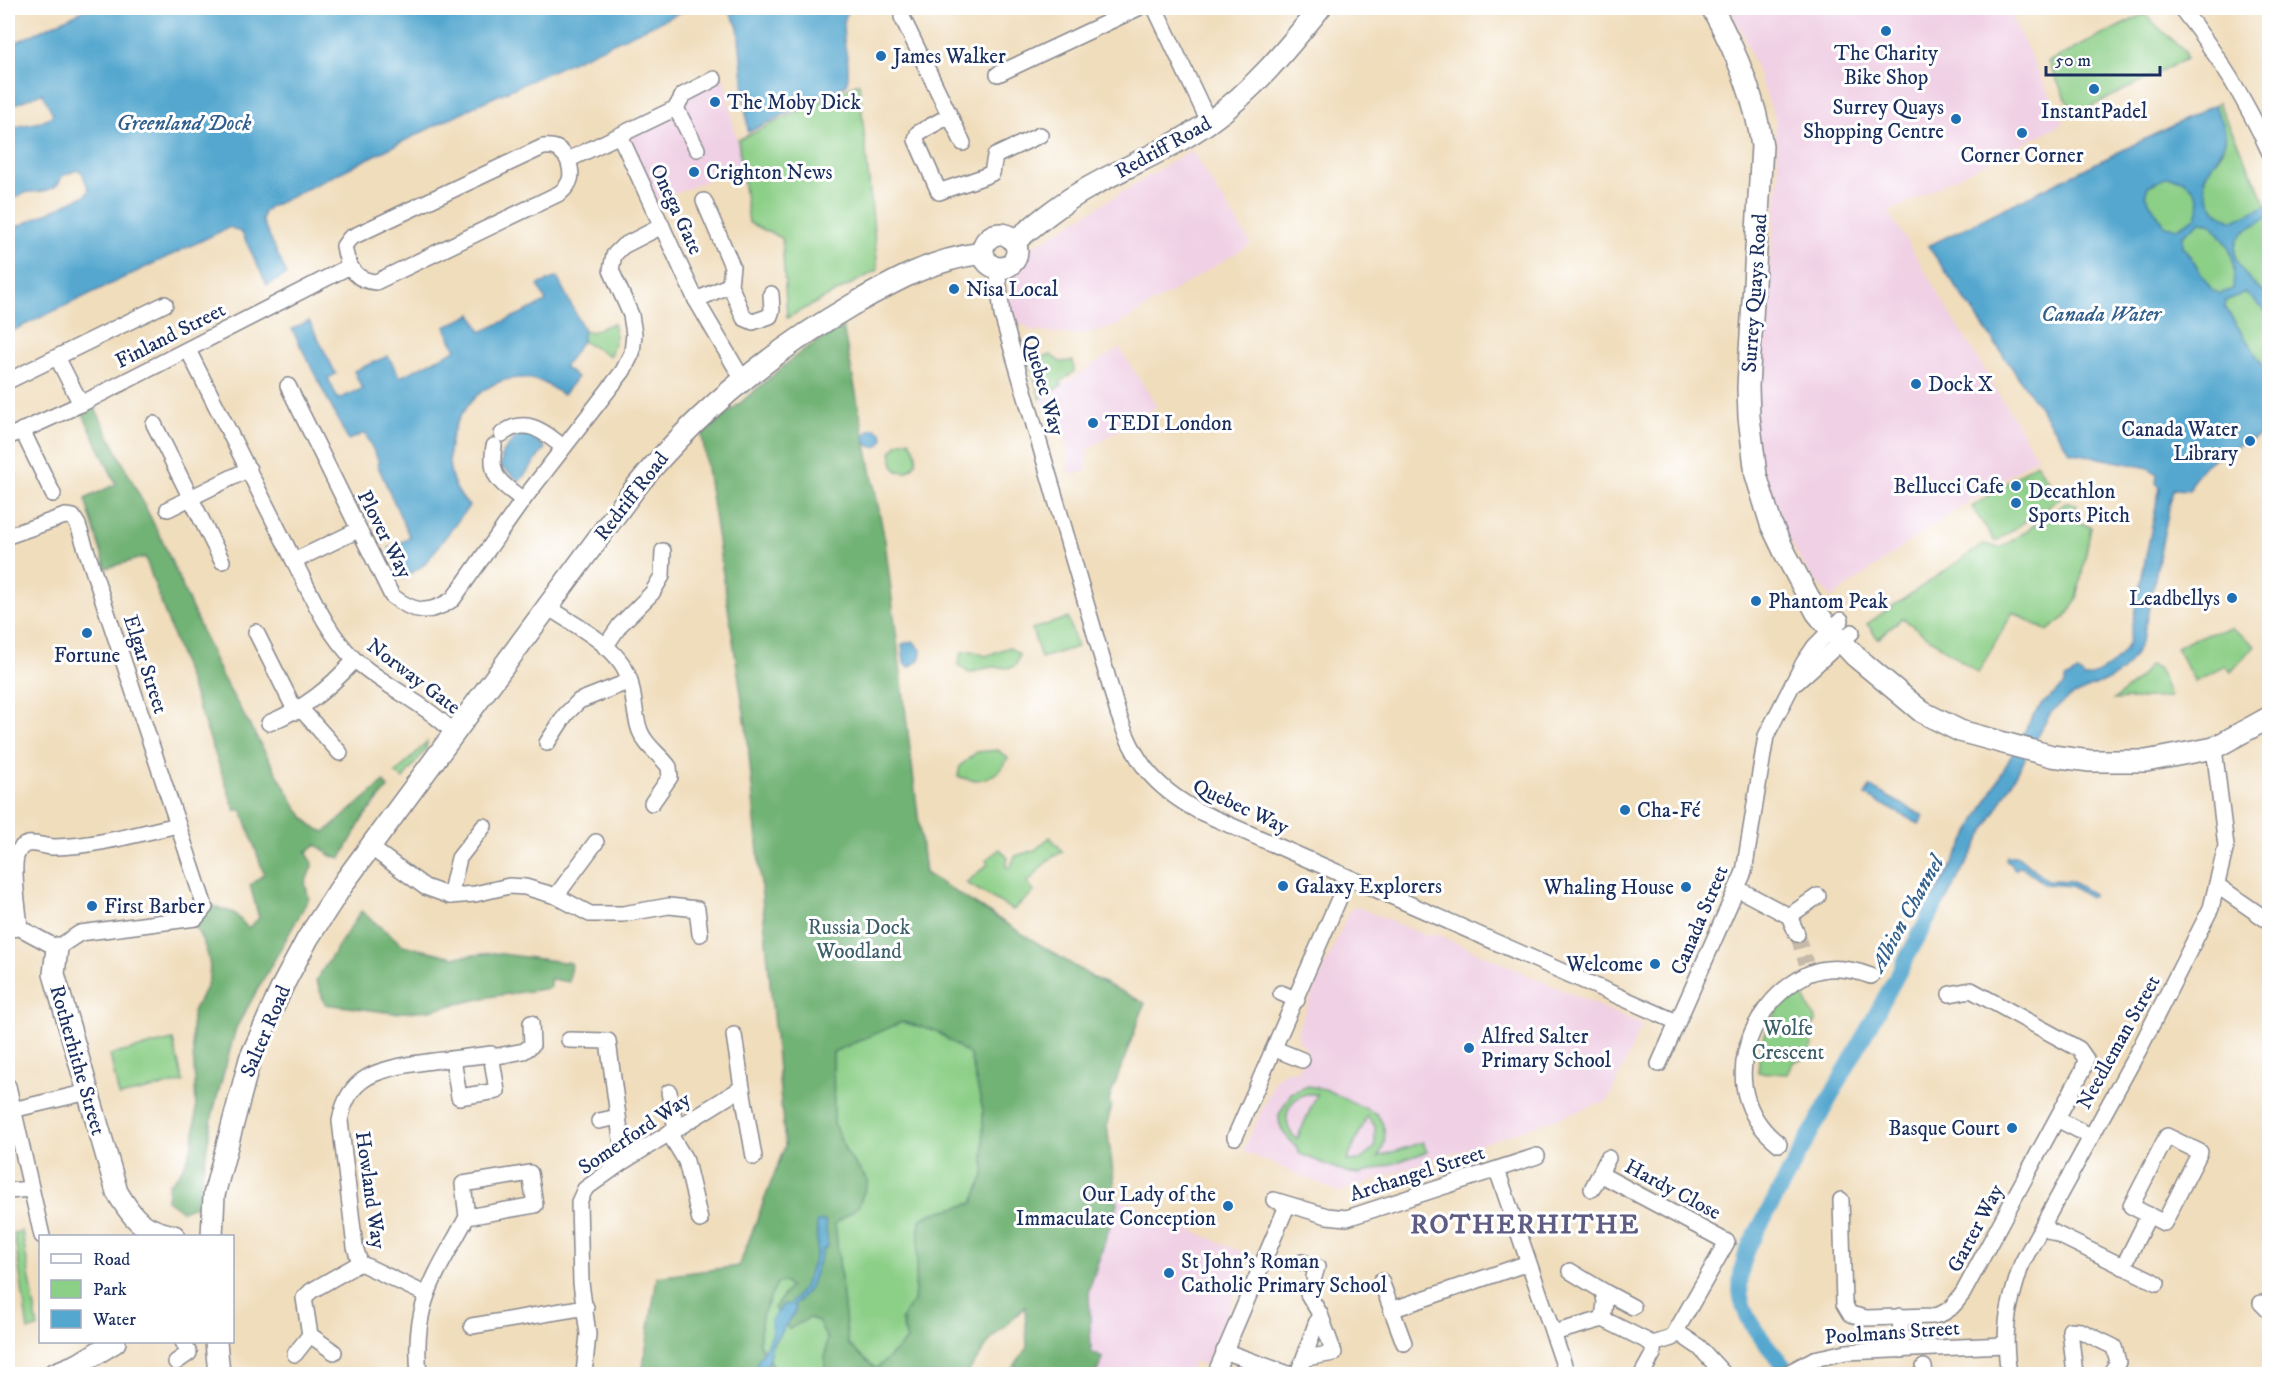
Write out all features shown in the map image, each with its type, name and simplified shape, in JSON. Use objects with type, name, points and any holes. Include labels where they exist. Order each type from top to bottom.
[{"type":"main road","name":"Redriff Road","points":[[370,847],[665,452],[743,380],[813,327],[876,291],[928,265],[953,257],[990,260],[986,241],[992,236],[1007,236],[1014,242],[1053,209],[1088,188],[1188,136],[1252,87],[1320,8]]},
{"type":"main road","name":"Surrey Quays Road","points":[[1712,8],[1738,62],[1758,118],[1762,146],[1761,193],[1748,387],[1750,426],[1756,475],[1763,502],[1771,524],[1800,579],[1818,590],[1841,631],[1917,694],[1987,739],[2052,756],[2090,761],[2146,761],[2214,748],[2270,717]]},
{"type":"main road","name":"Salter Road","points":[[212,1235],[214,1195],[241,1090],[270,1010],[308,938],[370,847]]},
{"type":"main road","name":"Rotherhithe Street","points":[[57,948],[54,974],[117,1192],[132,1216],[159,1235]]},
{"type":"main road","points":[[54,1374],[79,1364],[112,1343]]},
{"type":"main road","points":[[216,1343],[219,1374]]},
{"type":"street","points":[[902,8],[902,17],[963,143]]},
{"type":"street","points":[[998,74],[1138,8]]},
{"type":"street","points":[[1155,8],[1209,122]]},
{"type":"street","points":[[2181,8],[2207,40],[2250,108],[2270,153]]},
{"type":"street","points":[[568,160],[676,108],[682,95],[714,79]]},
{"type":"street","points":[[676,108],[697,149]]},
{"type":"street","points":[[949,116],[918,133],[916,140],[939,192],[963,182],[976,181],[992,172],[995,156],[1040,135]]},
{"type":"street","name":"Onega Gate","points":[[620,136],[696,300],[743,380]]},
{"type":"street","points":[[554,146],[561,150],[568,160],[571,181],[560,192],[376,282],[356,276],[350,266],[344,246],[350,238],[543,147],[554,146]]},
{"type":"street","name":"Onega Gate","points":[[704,201],[732,266],[730,285],[744,318],[753,322],[770,316],[771,294]]},
{"type":"street","name":"Plover Way","points":[[288,386],[392,596],[415,610],[427,612],[453,599],[562,447],[623,371],[632,353],[634,334],[631,315],[611,270],[614,255],[623,246],[662,226]]},
{"type":"street","name":"Quebec Way","points":[[990,260],[1002,315],[1019,375],[1127,742],[1138,762],[1152,778],[1178,800],[1348,878],[1677,1022]]},
{"type":"street","name":"Finland Street","points":[[15,434],[81,404],[350,266]]},
{"type":"street","points":[[696,300],[730,285]]},
{"type":"street","points":[[8,381],[165,304]]},
{"type":"street","name":"Norway Gate","points":[[188,350],[294,561],[333,632],[355,660],[441,718],[454,733]]},
{"type":"street","points":[[57,357],[81,404]]},
{"type":"street","points":[[154,424],[222,561]]},
{"type":"street","points":[[523,500],[496,479],[491,463],[498,440],[512,426],[530,425],[562,447]]},
{"type":"street","points":[[15,434],[53,494]]},
{"type":"street","points":[[168,509],[249,469]]},
{"type":"street","name":"Elgar Street","points":[[8,536],[65,516],[73,517],[78,525],[205,907],[196,918],[80,933],[57,948]]},
{"type":"street","points":[[294,561],[358,530]]},
{"type":"street","points":[[604,647],[620,625],[652,593],[662,576],[663,551]]},
{"type":"street","points":[[548,607],[604,647],[622,663],[630,681],[639,730],[647,745],[669,767],[669,777],[652,803]]},
{"type":"street","name":"Canada Street","points":[[1659,1064],[1744,872],[1766,736],[1792,686],[1841,631]]},
{"type":"street","points":[[256,632],[298,710],[340,753]]},
{"type":"street","points":[[268,723],[298,710],[319,696],[355,660]]},
{"type":"street","points":[[547,743],[572,706],[630,681]]},
{"type":"street","name":"Needleman Street","points":[[2009,1374],[2005,1345],[2007,1307],[2022,1263],[2192,949],[2218,886],[2226,846],[2214,748]]},
{"type":"street","points":[[57,948],[14,929],[15,865],[17,854],[25,845],[38,843],[51,847],[92,844],[178,825]]},
{"type":"street","points":[[450,896],[459,858],[484,825]]},
{"type":"street","points":[[556,896],[596,842]]},
{"type":"street","points":[[370,847],[425,887],[450,896],[475,894],[508,886],[525,886],[556,896],[574,908],[597,915],[623,914],[669,906],[697,909],[699,934]]},
{"type":"street","points":[[1235,1137],[1297,1000],[1348,878]]},
{"type":"street","points":[[2218,886],[2270,922]]},
{"type":"street","points":[[1738,889],[1789,916],[1797,934]]},
{"type":"street","points":[[1789,916],[1818,896]]},
{"type":"street","points":[[1779,1144],[1765,1134],[1746,1094],[1745,1047],[1755,1022],[1773,1001],[1807,969],[1850,969],[1871,976]]},
{"type":"street","name":"Garter Way","points":[[1841,1200],[1846,1309],[1856,1317],[1940,1315],[1952,1307],[1963,1293],[2083,1070],[2086,1059],[2084,1052],[1971,990],[1950,994]]},
{"type":"street","points":[[1281,993],[1297,1000]]},
{"type":"street","name":"Howland Way","points":[[425,1294],[360,1263],[355,1247],[340,1138],[343,1106],[352,1091],[366,1078],[387,1070],[453,1059],[491,1054],[492,1057],[524,1051],[532,1045],[531,1023]]},
{"type":"street","points":[[734,1035],[754,1156]]},
{"type":"street","points":[[569,1040],[608,1041],[624,1161]]},
{"type":"street","points":[[1275,1049],[1302,1060]]},
{"type":"street","points":[[453,1059],[459,1097],[497,1091],[492,1057]]},
{"type":"street","points":[[8,1086],[11,1111],[42,1235]]},
{"type":"street","name":"Somerford Way","points":[[584,1374],[588,1334],[586,1307],[590,1290],[579,1202],[585,1189],[624,1161],[742,1088]]},
{"type":"street","points":[[11,1111],[88,1092]]},
{"type":"street","points":[[669,1092],[673,1131],[686,1161],[700,1220]]},
{"type":"street","points":[[599,1121],[618,1117]]},
{"type":"street","points":[[2057,1119],[2090,1136]]},
{"type":"street","points":[[2167,1136],[2200,1152],[2164,1223],[2149,1215],[2131,1206],[2167,1136]]},
{"type":"street","name":"Archangel Street","points":[[1224,1351],[1281,1203],[1327,1216],[1347,1218],[1537,1156]]},
{"type":"street","name":"Hardy Close","points":[[1592,1189],[1608,1158]]},
{"type":"street","points":[[1497,1170],[1567,1374]]},
{"type":"street","points":[[419,1374],[417,1350],[419,1316],[425,1294],[467,1217],[463,1184],[530,1173],[535,1205],[467,1217]]},
{"type":"street","name":"Hardy Close","points":[[1600,1174],[1727,1242],[1677,1332]]},
{"type":"street","points":[[8,1191],[30,1189]]},
{"type":"street","points":[[2122,1267],[2149,1215]]},
{"type":"street","points":[[2042,1227],[2157,1283]]},
{"type":"street","points":[[1302,1262],[1317,1267],[1308,1294],[1320,1314],[1334,1353],[1306,1358]]},
{"type":"street","points":[[334,1352],[310,1335],[304,1298],[311,1291],[360,1263]]},
{"type":"street","points":[[1392,1310],[1528,1263]]},
{"type":"street","points":[[1569,1271],[1633,1307]]},
{"type":"street","points":[[1381,1281],[1404,1343]]},
{"type":"street","points":[[1603,1319],[1604,1291]]},
{"type":"street","points":[[472,1326],[586,1307]]},
{"type":"street","points":[[1297,1374],[1306,1358],[1308,1341],[1320,1314]]},
{"type":"street","points":[[1900,1316],[1902,1350]]},
{"type":"street","points":[[1553,1333],[1603,1319],[1653,1344],[1672,1338],[1677,1332],[1699,1347],[1724,1374]]},
{"type":"street","points":[[2075,1374],[2070,1330],[2081,1330],[2114,1347],[2118,1362],[2110,1374]]},
{"type":"street","points":[[295,1354],[310,1335]]},
{"type":"street","points":[[176,1362],[189,1353],[184,1343]]},
{"type":"street","points":[[1642,1374],[1653,1354],[1653,1344]]},
{"type":"street","name":"Poolmans Street","points":[[1786,1374],[1809,1360],[1846,1352],[2005,1345]]},
{"type":"street","points":[[1216,1372],[1224,1351],[1288,1374]]},
{"type":"shaded area","points":[[1728,8],[2007,8],[2064,123],[1889,212],[2037,457],[1929,528],[1832,598],[1808,572],[1771,508],[1753,432],[1779,173],[1775,118],[1742,31]]},
{"type":"shaded area","points":[[724,78],[742,166],[657,201],[627,134],[633,122]]},
{"type":"shaded area","points":[[1191,150],[1251,244],[1114,327],[1079,335],[1033,331],[1017,322],[1010,308],[1009,287],[1030,248]]},
{"type":"shaded area","name":"TEDI London","points":[[1119,348],[1157,406],[1087,450],[1087,472],[1068,473],[1067,440],[1040,399]]},
{"type":"shaded area","name":"Alfred Salter Primary School","points":[[1355,906],[1424,935],[1438,935],[1642,1025],[1608,1101],[1339,1192],[1243,1151],[1276,1079],[1285,1071],[1298,1071],[1307,1049],[1298,1040],[1298,1028],[1349,911]]},
{"type":"shaded area","name":"St John's Roman Catholic Primary School","points":[[1115,1197],[1251,1256],[1205,1366],[1194,1361],[1187,1374],[1096,1374],[1103,1358],[1091,1352],[1089,1290],[1117,1204]]},
{"type":"green space","name":"InstantPadel","points":[[2144,14],[2185,52],[2186,59],[2074,115],[2048,62]]},
{"type":"green space","points":[[859,83],[878,270],[787,318],[782,238],[749,223],[738,140]]},
{"type":"green space","points":[[2218,102],[2267,205],[2234,221],[2216,210],[2211,204],[2204,184],[2207,173],[2221,154],[2226,140],[2221,119],[2214,105]]},
{"type":"green space","points":[[2167,177],[2182,180],[2197,195],[2196,217],[2177,228],[2165,226],[2145,196],[2148,186]]},
{"type":"green space","points":[[2269,215],[2269,297],[2244,274],[2239,267],[2235,251],[2241,234]]},
{"type":"green space","points":[[2200,222],[2210,223],[2228,246],[2233,261],[2233,290],[2219,294],[2212,290],[2183,246],[2183,235]]},
{"type":"green space","points":[[2245,292],[2269,314],[2269,375],[2225,307],[2226,301]]},
{"type":"green space","points":[[613,323],[616,336],[610,356],[582,341],[584,330],[591,332]]},
{"type":"green space","name":"Russia Dock Woodland","points":[[843,327],[885,541],[925,873],[1092,977],[1145,1003],[1109,1100],[1111,1107],[1107,1125],[1117,1204],[1089,1290],[1091,1352],[1103,1358],[1096,1374],[1009,1374],[1027,1347],[1025,1307],[992,1338],[967,1374],[824,1374],[827,1339],[819,1322],[809,1318],[789,1329],[774,1308],[790,1287],[784,1282],[777,1283],[762,1316],[759,1344],[778,1374],[642,1374],[657,1277],[739,1266],[785,1146],[747,733],[702,435],[803,350]],"holes":[[[902,1022],[936,1031],[970,1055],[983,1110],[984,1175],[973,1203],[931,1214],[920,1220],[914,1302],[906,1310],[903,1319],[907,1340],[876,1369],[848,1344],[835,1224],[858,1207],[868,1181],[846,1152],[834,1124],[833,1052]]]},
{"type":"green space","points":[[1051,355],[1060,362],[1073,361],[1074,372],[1060,382],[1062,385],[1040,399],[1031,366],[1037,358]]},
{"type":"green space","points":[[94,406],[163,542],[221,675],[298,810],[313,827],[325,832],[384,782],[388,788],[363,818],[341,858],[331,856],[317,845],[306,852],[313,863],[305,884],[309,898],[236,1028],[213,1112],[197,1205],[182,1211],[167,1200],[169,1183],[182,1169],[191,1150],[195,1129],[192,1016],[208,983],[210,967],[203,942],[195,927],[210,905],[234,913],[248,928],[259,918],[250,885],[264,874],[242,810],[235,810],[145,557],[106,568],[85,499],[116,484],[83,414]]},
{"type":"green space","points":[[909,440],[916,453],[916,461],[906,472],[897,471],[893,465],[891,452],[899,443]]},
{"type":"green space","name":"Decathlon Sports Pitch","points":[[2036,463],[2060,498],[1995,542],[1972,507]]},
{"type":"green space","points":[[2066,503],[2077,504],[2073,520],[2091,527],[2077,599],[2067,616],[2047,631],[2013,612],[1978,673],[1902,618],[1878,639],[1867,624],[1984,544],[2001,548]]},
{"type":"green space","points":[[1068,618],[1077,647],[1041,658],[1032,629]]},
{"type":"green space","points":[[2231,628],[2255,645],[2231,672],[2225,666],[2195,682],[2176,647],[2194,638]]},
{"type":"green space","points":[[1009,647],[1019,654],[1016,664],[1011,668],[991,667],[969,673],[958,665],[962,652],[972,651],[986,656]]},
{"type":"green space","points":[[2149,665],[2159,668],[2170,697],[2114,700],[2134,683]]},
{"type":"green space","points":[[427,742],[426,749],[403,779],[396,773]]},
{"type":"green space","points":[[998,750],[1008,758],[999,771],[993,775],[980,780],[958,776],[960,766],[977,752]]},
{"type":"green space","points":[[1050,837],[1063,852],[1047,861],[1027,883],[1034,892],[1013,910],[966,883],[988,864],[986,860],[1000,849],[1008,858],[1006,867],[1010,868],[1015,856],[1035,850]]},
{"type":"green space","points":[[361,911],[403,945],[454,957],[494,953],[571,963],[569,982],[550,979],[550,988],[494,996],[430,1010],[394,1013],[325,1004],[316,980]]},
{"type":"green space","name":"Wolfe Crescent","points":[[1802,993],[1816,1021],[1810,1030],[1813,1045],[1805,1059],[1793,1062],[1787,1074],[1758,1072],[1761,1048],[1769,1025],[1782,1006]]},
{"type":"green space","points":[[902,1022],[936,1031],[970,1055],[983,1110],[984,1175],[973,1203],[931,1214],[920,1220],[914,1302],[901,1321],[907,1340],[876,1369],[848,1344],[835,1224],[858,1207],[868,1181],[846,1152],[834,1124],[833,1052]]},
{"type":"green space","points":[[173,1040],[183,1082],[119,1096],[110,1055]]},
{"type":"green space","points":[[1308,1086],[1325,1089],[1377,1114],[1385,1135],[1378,1157],[1423,1142],[1427,1152],[1361,1174],[1347,1173],[1300,1154],[1281,1129],[1280,1123],[1279,1115],[1291,1093]],"holes":[[[1306,1094],[1317,1094],[1297,1139],[1288,1127],[1287,1114],[1293,1102]],[[1367,1116],[1375,1126],[1375,1148],[1360,1160],[1347,1161]]]},
{"type":"green space","points":[[22,1231],[38,1328],[28,1330],[14,1233]]},
{"type":"green space","points":[[784,1282],[794,1292],[808,1314],[819,1322],[827,1339],[824,1374],[778,1374],[759,1344],[762,1316],[777,1283]]},
{"type":"water","name":"Greenland Dock","points":[[89,8],[685,8],[686,10],[481,103],[270,207],[264,212],[262,220],[287,275],[267,285],[242,233],[230,227],[8,333],[8,231],[86,195],[89,190],[82,172],[77,170],[62,176],[54,188],[40,192],[28,192],[8,202],[8,132],[19,126],[43,121],[53,114],[42,93],[8,107],[8,46]]},
{"type":"water","points":[[723,8],[850,8],[843,27],[848,66],[846,85],[748,132],[738,27],[730,13]]},
{"type":"water","name":"Canada Water","points":[[2214,105],[2221,118],[2225,137],[2221,151],[2204,178],[2206,193],[2212,205],[2221,214],[2234,221],[2267,205],[2269,214],[2243,233],[2237,241],[2235,250],[2241,268],[2247,277],[2269,297],[2269,314],[2245,292],[2226,301],[2225,307],[2269,375],[2269,431],[2222,453],[2211,461],[2194,479],[2190,490],[2173,489],[2143,637],[2134,656],[2113,678],[2075,694],[2050,714],[1928,932],[1919,925],[2034,714],[2042,704],[2065,685],[2065,679],[2078,672],[2085,678],[2104,670],[2120,656],[2128,644],[2160,487],[2156,483],[2157,474],[2149,468],[2070,452],[1928,246]],"holes":[[[2167,177],[2182,180],[2197,195],[2196,217],[2177,228],[2165,226],[2145,196],[2148,186]],[[2200,222],[2210,223],[2228,246],[2234,269],[2233,289],[2219,294],[2212,290],[2183,246],[2183,235]]]},
{"type":"water","points":[[557,277],[584,330],[582,341],[564,367],[577,377],[563,395],[542,382],[515,378],[494,384],[475,397],[460,416],[451,438],[449,461],[454,485],[469,506],[425,564],[404,578],[389,548],[410,538],[377,464],[379,462],[365,433],[348,440],[292,329],[309,321],[336,374],[328,378],[338,399],[362,389],[354,371],[388,356],[400,377],[456,350],[445,327],[472,314],[481,332],[546,302],[538,285]]},
{"type":"water","points":[[870,429],[878,429],[883,434],[881,445],[870,447],[865,442],[865,434]]},
{"type":"water","points":[[529,434],[545,448],[520,481],[501,467],[502,454],[517,436]]},
{"type":"water","points":[[913,641],[921,650],[920,659],[910,667],[904,663],[902,644]]},
{"type":"water","points":[[1870,787],[1924,816],[1919,824],[1865,795]]},
{"type":"water","points":[[2007,856],[2018,856],[2047,880],[2071,881],[2093,894],[2090,898],[2071,886],[2045,884],[2021,866],[2015,870],[2006,859]]},
{"type":"water","points":[[825,1221],[828,1246],[823,1250],[810,1287],[794,1306],[796,1310],[772,1345],[765,1374],[751,1374],[772,1335],[771,1320],[784,1304],[790,1305],[804,1287],[817,1252],[817,1222]]},
{"type":"waterway","name":"Albion Channel","points":[[1790,1374],[1747,1316],[1740,1285],[1742,1267],[1749,1246],[1934,908]]},
{"type":"tunnel","points":[[1797,934],[1806,963]]},
{"type":"place","name":"The Charity Bike Shop","points":[[1886,31]]},
{"type":"place","name":"James Walker","points":[[881,56]]},
{"type":"place","name":"InstantPadel","points":[[2094,89]]},
{"type":"place","name":"The Moby Dick","points":[[715,102]]},
{"type":"place","name":"Surrey Quays Shopping Centre","points":[[1956,119]]},
{"type":"place","name":"Corner Corner","points":[[2022,133]]},
{"type":"place","name":"Crighton News","points":[[694,172]]},
{"type":"place","name":"Nisa Local","points":[[954,289]]},
{"type":"place","name":"Dock X","points":[[1916,384]]},
{"type":"place","name":"TEDI London","points":[[1093,423]]},
{"type":"place","name":"Canada Water Library","points":[[2250,441]]},
{"type":"place","name":"Bellucci Cafe","points":[[2016,486]]},
{"type":"place","name":"Decathlon Sports Pitch","points":[[2016,503]]},
{"type":"place","name":"Leadbellys","points":[[2232,598]]},
{"type":"place","name":"Phantom Peak","points":[[1756,601]]},
{"type":"place","name":"Fortune","points":[[87,633]]},
{"type":"place","name":"Cha-Fé","points":[[1625,810]]},
{"type":"place","name":"Galaxy Explorers","points":[[1283,886]]},
{"type":"place","name":"Whaling House","points":[[1686,887]]},
{"type":"place","name":"First Barber","points":[[92,906]]},
{"type":"place","name":"Welcome","points":[[1655,964]]},
{"type":"place","name":"Alfred Salter Primary School","points":[[1469,1048]]},
{"type":"place","name":"Basque Court","points":[[2012,1128]]},
{"type":"place","name":"Our Lady of the Immaculate Conception","points":[[1228,1206]]},
{"type":"place","name":"St John's Roman Catholic Primary School","points":[[1169,1273]]},
{"type":"district","name":"ROTHERHITHE","points":[[1525,1224]]}]
